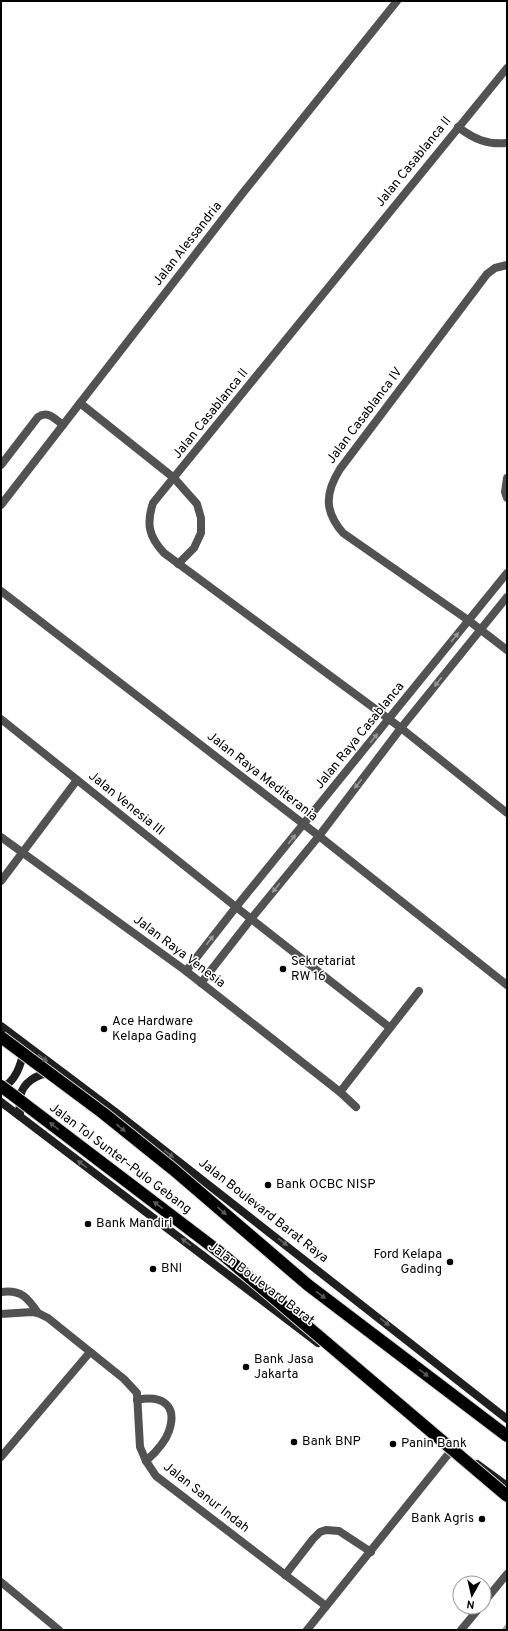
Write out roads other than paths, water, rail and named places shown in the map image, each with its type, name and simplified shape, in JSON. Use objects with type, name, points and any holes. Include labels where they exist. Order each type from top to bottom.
[{"type":"highway","points":[[1,1037],[103,1113],[174,1170],[308,1285],[507,1436]]},
{"type":"highway","name":"Jalan Tol Sunter–Pulo Gebang","points":[[1,1087],[222,1254],[507,1496]]},
{"type":"main road","name":"Jalan Boulevard Barat Raya","points":[[1,1026],[129,1122],[507,1419]]},
{"type":"main road","points":[[1,1087],[9,1084],[22,1063],[25,1043]]},
{"type":"main road","points":[[20,1116],[20,1097],[23,1089],[31,1079],[41,1074],[63,1073]]},
{"type":"main road","name":"Jalan Boulevard Barat","points":[[1,1102],[507,1486]]},
{"type":"street","name":"Jalan Alessandria","points":[[1,505],[242,194],[397,1]]},
{"type":"street","name":"Jalan Casablanca II","points":[[505,74],[458,127],[153,503],[150,512],[149,524],[150,534],[164,553],[401,728],[507,813]]},
{"type":"street","points":[[458,127],[474,139],[484,143],[507,144]]},
{"type":"street","name":"Jalan Casablanca IV","points":[[507,266],[495,268],[487,274],[340,469],[334,479],[328,501],[329,512],[334,522],[343,533],[468,620],[507,650]]},
{"type":"street","points":[[80,403],[174,478],[197,504],[202,526],[201,533],[194,548],[178,564]]},
{"type":"street","points":[[1,465],[38,417],[42,415],[49,415],[63,425]]},
{"type":"street","points":[[507,478],[505,492],[507,498]]},
{"type":"street","name":"Jalan Raya Casablanca","points":[[186,971],[236,907],[507,573]]},
{"type":"street","name":"Jalan Raya Mediterania","points":[[1,591],[304,824],[507,985]]},
{"type":"street","name":"Jalan Raya Casablanca","points":[[201,983],[318,836],[401,728],[507,597]]},
{"type":"street","name":"Jalan Venesia III","points":[[1,719],[251,919],[389,1027]]},
{"type":"street","points":[[1,881],[78,780]]},
{"type":"street","name":"Jalan Raya Venesia","points":[[1,836],[21,854],[186,971],[340,1092],[356,1107]]},
{"type":"street","points":[[340,1092],[419,990]]},
{"type":"street","points":[[1,1292],[16,1292],[27,1297],[38,1313]]},
{"type":"street","points":[[1,1314],[38,1313]]},
{"type":"street","name":"Jalan Sanur Indah","points":[[38,1313],[48,1318],[132,1387],[137,1393],[140,1447],[146,1461],[156,1476],[326,1606]]},
{"type":"street","points":[[1,1457],[90,1352]]},
{"type":"street","points":[[137,1400],[151,1397],[160,1400],[167,1404],[171,1414],[169,1432],[159,1448],[146,1461]]},
{"type":"street","points":[[307,1630],[454,1447]]},
{"type":"street","points":[[285,1574],[313,1539],[320,1532],[326,1530],[339,1531],[371,1552]]},
{"type":"street","points":[[492,1592],[507,1574]]},
{"type":"street","points":[[1,1582],[59,1630]]},
{"type":"street","points":[[461,1630],[473,1615]]},
{"type":"waterway","points":[[504,1630],[507,1626]]},
{"type":"place","name":"Sekretariat RW 16","points":[[283,969]]},
{"type":"place","name":"Ace Hardware Kelapa Gading","points":[[104,1029]]},
{"type":"place","name":"Bank OCBC NISP","points":[[268,1185]]},
{"type":"place","name":"Bank Mandiri","points":[[88,1224]]},
{"type":"place","name":"Ford Kelapa Gading","points":[[450,1262]]},
{"type":"place","name":"BNI","points":[[153,1269]]},
{"type":"place","name":"Bank Jasa Jakarta","points":[[246,1367]]},
{"type":"place","name":"Bank BNP","points":[[294,1442]]},
{"type":"place","name":"Panin Bank","points":[[393,1444]]},
{"type":"place","name":"Bank Agris","points":[[482,1519]]}]
